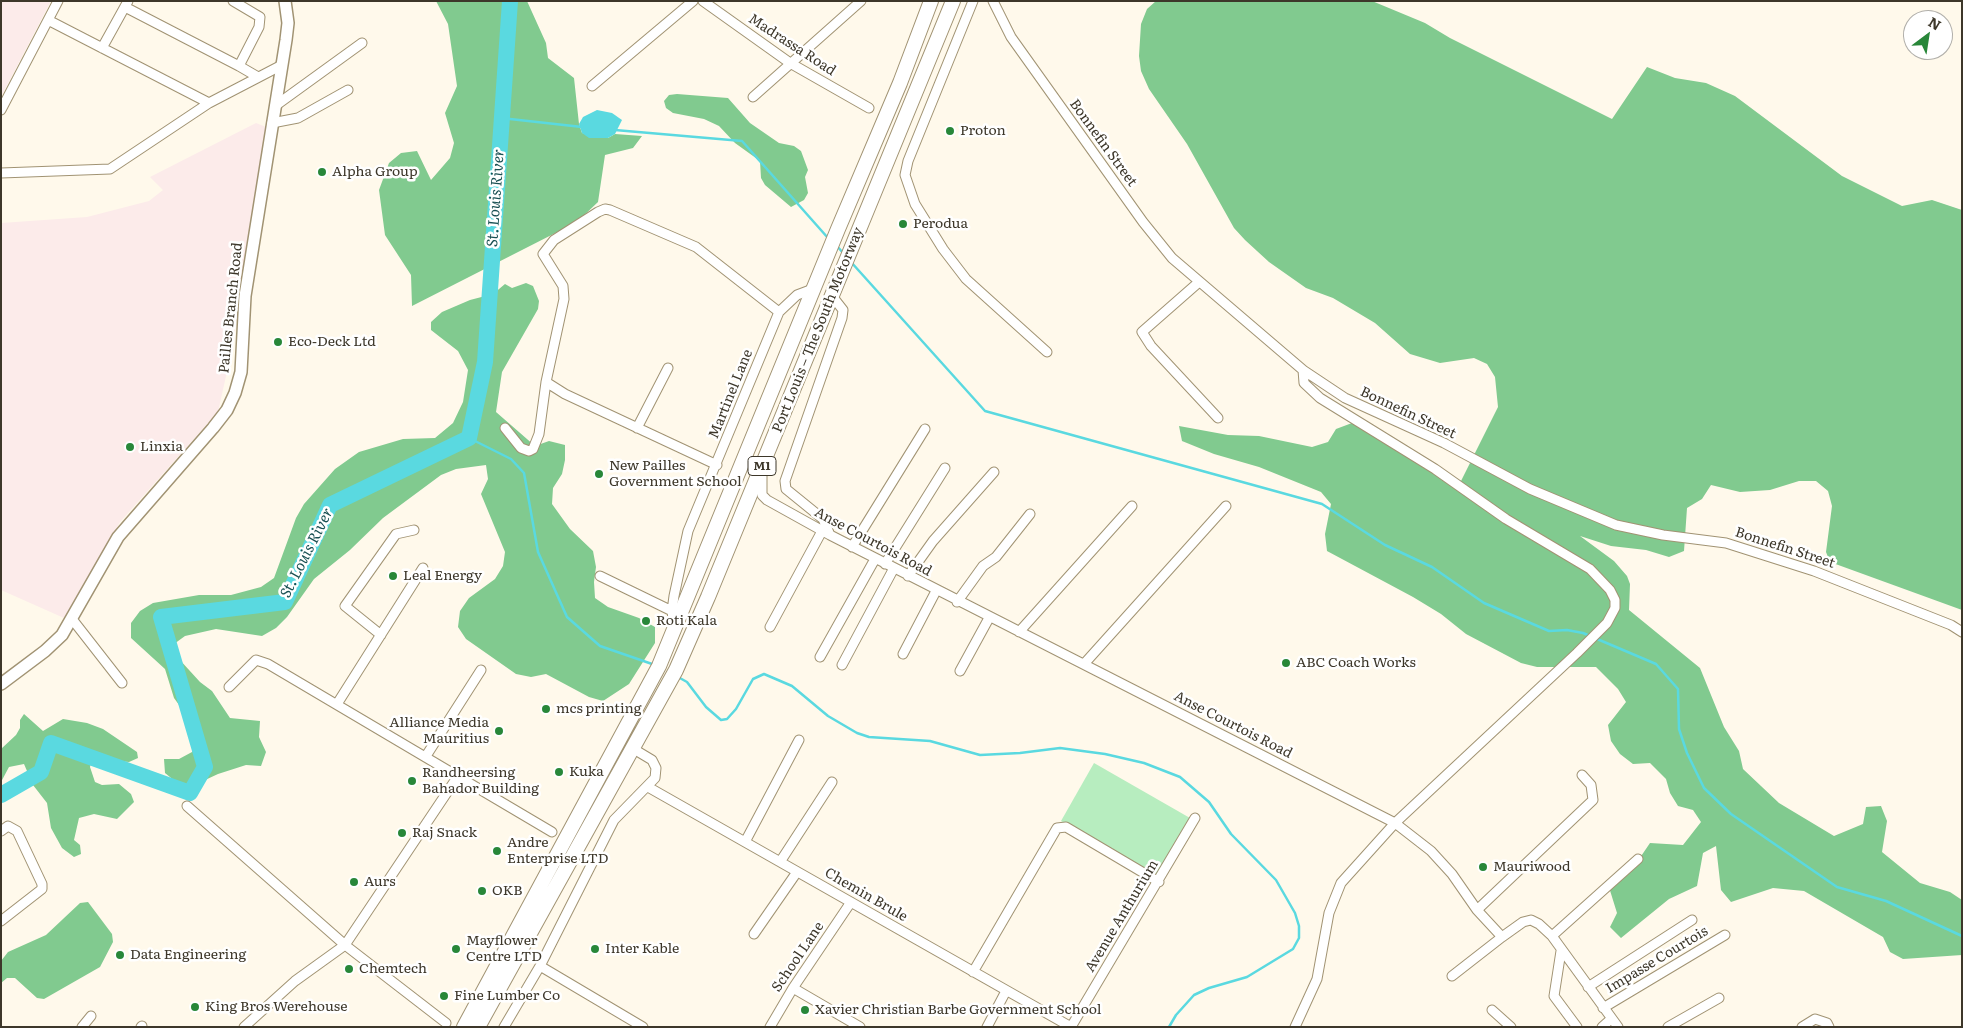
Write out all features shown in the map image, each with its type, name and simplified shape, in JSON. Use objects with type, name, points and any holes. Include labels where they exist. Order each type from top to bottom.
[{"type":"highway","name":"Port Louis – The South Motorway","points":[[464,1027],[668,644],[932,1]]},
{"type":"highway","name":"Port Louis – The South Motorway","points":[[478,1027],[684,651],[770,448],[953,1]]},
{"type":"main road","name":"Pailles Branch Road","points":[[1,684],[55,642],[72,619],[118,537],[214,428],[227,410],[235,393],[241,372],[245,296],[288,23],[285,1]]},
{"type":"street","points":[[1,110],[58,1]]},
{"type":"street","points":[[233,1],[257,14],[260,21],[239,66]]},
{"type":"street","points":[[592,86],[693,1]]},
{"type":"street","name":"Madrassa Road","points":[[703,1],[790,63],[869,108]]},
{"type":"street","points":[[753,97],[861,1]]},
{"type":"street","points":[[973,1],[908,161],[905,175],[915,204],[943,249],[966,279],[1047,352]]},
{"type":"street","name":"Bonnefin Street","points":[[993,1],[1011,37],[1132,207],[1172,258],[1303,370],[1345,398],[1444,443],[1530,489],[1616,525],[1663,535],[1726,543],[1805,568],[1951,625],[1962,632]]},
{"type":"street","points":[[102,48],[126,4],[258,77]]},
{"type":"street","points":[[48,20],[209,103]]},
{"type":"street","points":[[275,106],[362,43]]},
{"type":"street","points":[[1,173],[110,169],[209,103],[282,64]]},
{"type":"street","points":[[272,124],[298,118],[348,90]]},
{"type":"street","points":[[505,428],[521,448],[529,451],[533,449],[539,434],[546,382],[564,300],[563,286],[543,254],[554,240],[604,209],[696,247],[779,312],[797,295],[813,289]]},
{"type":"street","points":[[1199,282],[1142,332],[1151,346],[1218,418]]},
{"type":"street","points":[[770,627],[826,533],[823,519],[786,489],[785,481],[842,318],[843,310],[832,296]]},
{"type":"street","name":"Martinel Lane","points":[[674,630],[672,611],[688,530],[717,465],[779,312]]},
{"type":"street","points":[[637,428],[668,368]]},
{"type":"street","points":[[1295,1027],[1317,979],[1329,913],[1341,883],[1395,823],[1607,623],[1615,608],[1615,600],[1600,578],[1575,560],[1506,519],[1405,449],[1320,398],[1304,384],[1303,370]]},
{"type":"street","points":[[546,382],[566,394],[717,465]]},
{"type":"street","points":[[852,547],[925,429]]},
{"type":"street","points":[[741,516],[754,501],[766,500],[760,486],[770,448]]},
{"type":"street","points":[[885,564],[945,468]]},
{"type":"street","points":[[908,576],[933,541],[994,472]]},
{"type":"street","name":"Anse Courtois Road","points":[[766,500],[957,602],[1084,664],[1395,823],[1431,851],[1452,874],[1477,910],[1502,936]]},
{"type":"street","points":[[1019,632],[1132,506]]},
{"type":"street","points":[[1084,664],[1226,506]]},
{"type":"street","points":[[957,602],[983,566],[996,557],[1030,514]]},
{"type":"street","points":[[380,635],[345,606],[396,534],[414,530]]},
{"type":"street","points":[[820,657],[875,559]]},
{"type":"street","points":[[337,704],[423,568]]},
{"type":"street","points":[[842,665],[894,568]]},
{"type":"street","points":[[600,576],[672,611]]},
{"type":"street","points":[[903,654],[936,591]]},
{"type":"street","points":[[960,671],[989,618]]},
{"type":"street","points":[[72,619],[122,683]]},
{"type":"street","points":[[229,687],[256,660],[268,664],[552,832]]},
{"type":"street","points":[[426,756],[481,670]]},
{"type":"street","points":[[745,842],[799,740]]},
{"type":"street","points":[[504,1027],[540,966],[614,820],[648,787],[654,778],[656,768],[652,760],[632,748]]},
{"type":"street","points":[[1477,910],[1594,800],[1592,785],[1582,774]]},
{"type":"street","points":[[244,1027],[295,980],[345,945],[458,776]]},
{"type":"street","points":[[780,862],[832,782]]},
{"type":"street","name":"Chemin Brule","points":[[648,787],[1071,1027]]},
{"type":"street","points":[[188,806],[345,945],[446,1023]]},
{"type":"street","name":"Avenue Anthurium","points":[[1071,1027],[1159,882],[1195,818]]},
{"type":"street","points":[[1,830],[8,826],[17,831],[42,884],[42,890],[1,921]]},
{"type":"street","points":[[972,972],[1057,828],[1066,827],[1159,882]]},
{"type":"street","points":[[1552,936],[1638,859]]},
{"type":"street","points":[[754,934],[797,872]]},
{"type":"street","name":"School Lane","points":[[770,1027],[793,988],[851,902]]},
{"type":"street","points":[[1452,976],[1502,936],[1523,922],[1531,920],[1539,924],[1552,936],[1561,951],[1618,1027]]},
{"type":"street","points":[[1588,987],[1692,920]]},
{"type":"street","name":"Impasse Courtois","points":[[1603,1008],[1724,935]]},
{"type":"street","points":[[1561,951],[1554,996],[1576,1027]]},
{"type":"street","points":[[540,966],[644,1027]]},
{"type":"street","points":[[793,988],[860,1027]]},
{"type":"street","points":[[987,1027],[1006,991]]},
{"type":"street","points":[[1668,1027],[1719,998]]},
{"type":"street","points":[[1492,1010],[1510,1027]]},
{"type":"street","points":[[82,1027],[91,1016]]},
{"type":"street","points":[[1602,1027],[1611,1019]]},
{"type":"street","points":[[1802,1027],[1815,1019],[1827,1023],[1830,1027]]},
{"type":"shaded area","points":[[1,1],[51,1],[1,97]]},
{"type":"shaded area","points":[[256,123],[266,127],[232,349],[218,412],[120,522],[64,618],[1,590],[1,223],[87,217],[149,201],[163,190],[150,177]]},
{"type":"green space","points":[[436,1],[527,1],[546,43],[548,58],[574,78],[579,124],[582,133],[608,138],[615,134],[642,136],[633,148],[605,155],[598,202],[577,222],[412,306],[411,275],[385,235],[379,190],[389,163],[401,153],[417,151],[431,180],[450,158],[454,143],[445,113],[457,86],[448,24]]},
{"type":"green space","points":[[1156,1],[1372,1],[1425,23],[1450,38],[1612,119],[1647,67],[1675,78],[1706,83],[1735,96],[1842,176],[1902,206],[1932,200],[1962,210],[1962,610],[1830,562],[1826,552],[1832,506],[1828,491],[1816,481],[1799,481],[1770,490],[1740,492],[1711,485],[1702,499],[1687,508],[1684,551],[1669,557],[1646,550],[1611,546],[1580,536],[1614,561],[1627,576],[1630,584],[1629,610],[1700,668],[1724,727],[1739,751],[1743,769],[1779,803],[1834,836],[1863,824],[1866,807],[1881,806],[1887,821],[1882,852],[1920,883],[1950,892],[1962,900],[1962,955],[1903,959],[1890,952],[1883,937],[1804,891],[1773,888],[1731,902],[1721,890],[1716,846],[1703,853],[1697,886],[1669,899],[1621,938],[1610,927],[1617,913],[1608,884],[1633,868],[1650,843],[1683,845],[1701,822],[1693,810],[1678,806],[1670,793],[1666,779],[1650,763],[1633,764],[1620,754],[1611,741],[1608,725],[1626,702],[1618,689],[1596,667],[1537,667],[1521,663],[1466,634],[1441,614],[1413,597],[1327,551],[1325,534],[1331,504],[1321,492],[1259,467],[1214,454],[1182,441],[1179,426],[1228,435],[1259,436],[1312,447],[1328,442],[1336,429],[1352,423],[1366,427],[1461,481],[1498,407],[1495,377],[1487,364],[1474,358],[1440,363],[1410,354],[1375,323],[1333,298],[1306,288],[1269,262],[1234,228],[1187,144],[1149,89],[1141,71],[1139,56],[1141,24],[1147,9]]},
{"type":"green space","points":[[669,95],[728,98],[750,123],[779,143],[794,146],[801,151],[808,170],[805,177],[808,193],[804,200],[791,207],[765,185],[761,178],[760,161],[735,143],[719,126],[704,119],[673,113],[666,108],[664,101]]},
{"type":"green space","points":[[526,283],[533,286],[539,301],[538,309],[502,372],[496,412],[535,446],[549,441],[565,445],[565,460],[562,474],[553,488],[552,504],[570,529],[593,551],[596,567],[594,582],[595,598],[608,607],[639,618],[655,627],[655,643],[629,684],[603,701],[589,697],[546,674],[531,677],[516,674],[466,639],[458,627],[460,611],[469,598],[495,579],[503,566],[505,552],[481,494],[488,479],[486,465],[456,469],[441,475],[383,518],[350,550],[314,579],[287,617],[276,628],[262,636],[216,629],[185,636],[174,644],[179,659],[200,682],[212,691],[230,718],[260,721],[259,737],[266,752],[261,766],[246,765],[218,774],[190,787],[176,782],[165,773],[164,759],[179,759],[192,752],[197,737],[192,723],[174,698],[165,669],[131,638],[131,623],[140,611],[153,603],[199,595],[231,595],[261,587],[274,578],[296,518],[304,504],[335,469],[359,452],[403,439],[435,438],[453,423],[463,402],[468,370],[458,351],[431,330],[431,322],[442,312],[470,300],[493,294],[505,284],[512,288]]},
{"type":"green space","points":[[24,714],[43,731],[63,719],[87,723],[103,729],[137,752],[138,758],[129,762],[92,759],[90,767],[95,782],[102,785],[119,784],[131,794],[134,802],[117,819],[94,814],[79,818],[74,840],[80,845],[81,854],[74,857],[62,848],[51,828],[47,803],[33,785],[24,764],[9,767],[1,782],[1,749],[16,735],[20,728],[20,720]]},
{"type":"green space","points":[[1094,763],[1190,818],[1156,876],[1061,821]]},
{"type":"green space","points":[[88,902],[112,934],[113,942],[100,967],[44,999],[37,998],[15,978],[7,978],[1,983],[1,961],[8,952],[46,935],[80,903]]},
{"type":"water","points":[[597,110],[612,113],[622,120],[615,134],[608,138],[589,138],[582,133],[579,124],[583,117]]},
{"type":"waterway","name":"St. Louis River","points":[[1,795],[41,772],[51,743],[190,793],[205,767],[161,617],[285,602],[330,505],[469,438],[485,362],[510,1]]},
{"type":"waterway","points":[[501,118],[582,127]]},
{"type":"waterway","points":[[615,130],[742,141],[828,238]]},
{"type":"waterway","points":[[836,245],[844,254]]},
{"type":"waterway","points":[[851,262],[985,411],[1322,504],[1385,545],[1432,567],[1484,603],[1549,631],[1567,630],[1583,633],[1656,664],[1678,689],[1679,729],[1687,753],[1704,788],[1731,814],[1837,887],[1886,901],[1962,936]]},
{"type":"waterway","points":[[469,438],[511,459],[524,473],[538,552],[567,617],[600,646],[655,665]]},
{"type":"waterway","points":[[678,677],[687,682],[706,707],[721,720],[727,719],[736,709],[753,679],[764,674],[792,686],[828,716],[857,733],[869,737],[930,741],[980,755],[1060,748],[1105,754],[1144,763],[1180,777],[1209,802],[1231,834],[1276,880],[1295,913],[1299,926],[1299,938],[1293,949],[1247,977],[1209,988],[1194,995],[1176,1015],[1169,1027]]},
{"type":"place","name":"Proton","points":[[950,131]]},
{"type":"place","name":"Alpha Group","points":[[322,172]]},
{"type":"place","name":"Perodua","points":[[903,224]]},
{"type":"place","name":"Eco-Deck Ltd","points":[[278,342]]},
{"type":"place","name":"Linxia","points":[[130,447]]},
{"type":"place","name":"New Pailles Government School","points":[[599,474]]},
{"type":"place","name":"Leal Energy","points":[[393,576]]},
{"type":"place","name":"Roti Kala","points":[[646,621]]},
{"type":"place","name":"ABC Coach Works","points":[[1286,663]]},
{"type":"place","name":"mcs printing","points":[[546,709]]},
{"type":"place","name":"Alliance Media Mauritius","points":[[499,731]]},
{"type":"place","name":"Kuka","points":[[559,772]]},
{"type":"place","name":"Randheersing Bahador Building","points":[[412,781]]},
{"type":"place","name":"Raj Snack","points":[[402,833]]},
{"type":"place","name":"Andre Enterprise LTD","points":[[497,851]]},
{"type":"place","name":"Mauriwood","points":[[1483,867]]},
{"type":"place","name":"Aurs","points":[[354,882]]},
{"type":"place","name":"OKB","points":[[482,891]]},
{"type":"place","name":"Mayflower Centre LTD","points":[[456,949]]},
{"type":"place","name":"Inter Kable","points":[[595,949]]},
{"type":"place","name":"Data Engineering","points":[[120,955]]},
{"type":"place","name":"Chemtech","points":[[349,969]]},
{"type":"place","name":"Fine Lumber Co","points":[[444,996]]},
{"type":"place","name":"King Bros Werehouse","points":[[195,1007]]},
{"type":"place","name":"Xavier Christian Barbe Government School","points":[[805,1010]]}]
